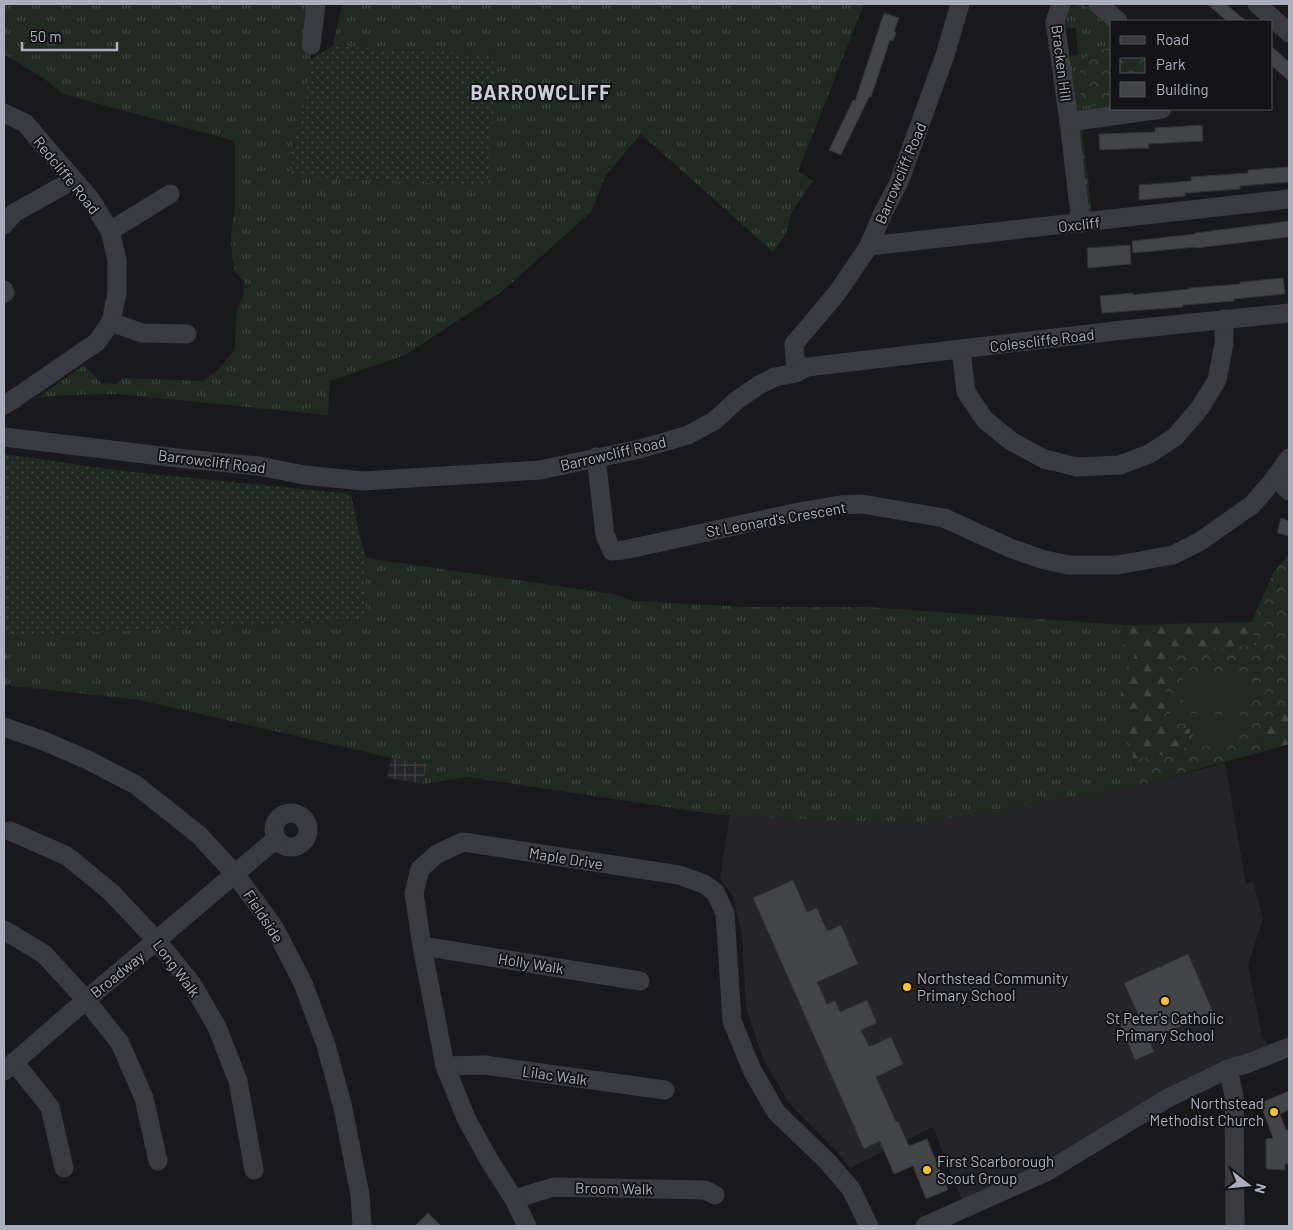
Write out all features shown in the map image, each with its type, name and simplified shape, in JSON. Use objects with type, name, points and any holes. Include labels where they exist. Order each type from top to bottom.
[{"type":"street","points":[[311,45],[316,4]]},
{"type":"street","name":"Barrowcliff Road","points":[[4,437],[260,466],[304,475],[363,481],[540,470],[640,450],[688,435],[714,421],[737,400],[759,385],[775,377],[796,373],[794,344],[836,293],[869,246],[899,182],[946,54],[960,4]]},
{"type":"street","name":"Bracken Hill","points":[[1060,4],[1055,22],[1081,224]]},
{"type":"street","points":[[1098,4],[1117,20]]},
{"type":"street","points":[[1257,4],[1289,33]]},
{"type":"street","name":"Bracken Hill","points":[[1069,122],[1155,110]]},
{"type":"street","name":"Redcliffe Road","points":[[4,113],[25,123],[91,200],[110,231],[117,260],[117,293],[111,322],[97,342],[4,405]]},
{"type":"street","points":[[4,225],[14,212],[73,180]]},
{"type":"street","points":[[110,231],[170,194]]},
{"type":"street","name":"Oxcliff","points":[[869,246],[1081,224],[1289,199]]},
{"type":"street","name":"Colescliffe Road","points":[[796,373],[807,368],[1123,330],[1289,313]]},
{"type":"street","points":[[961,350],[966,392],[985,420],[1011,441],[1044,459],[1076,467],[1120,465],[1148,454],[1175,437],[1200,408],[1217,380],[1224,344],[1224,319]]},
{"type":"street","points":[[111,322],[142,333],[187,334]]},
{"type":"street","name":"St Leonard's Crescent","points":[[596,458],[605,535],[612,551],[799,512],[840,505],[862,504],[944,518],[1010,548],[1041,559],[1068,564],[1117,566],[1173,555],[1199,542],[1252,505],[1289,458]]},
{"type":"street","points":[[1275,477],[1289,491]]},
{"type":"street","name":"Fieldside","points":[[4,727],[44,741],[88,760],[136,785],[199,835],[236,874],[275,929],[303,982],[326,1045],[345,1116],[360,1195],[362,1226]]},
{"type":"street","name":"Long Walk","points":[[10,830],[66,856],[112,893],[157,941],[192,984],[217,1027],[238,1082],[254,1170]]},
{"type":"street","name":"Broadway","points":[[9,1067],[276,839]]},
{"type":"street","name":"Maple Drive","points":[[527,1226],[514,1199],[489,1160],[466,1118],[445,1066],[422,946],[414,893],[420,869],[437,854],[463,842],[678,875],[704,884],[715,892],[725,912],[732,1021],[752,1070],[776,1112],[827,1161],[851,1189],[868,1226]]},
{"type":"street","points":[[4,930],[44,954],[86,1000],[120,1043],[144,1098],[158,1161]]},
{"type":"street","name":"Holly Walk","points":[[422,946],[640,981]]},
{"type":"street","points":[[925,1226],[1048,1171],[1168,1098],[1228,1069],[1249,1064],[1289,1047]]},
{"type":"street","name":"Lilac Walk","points":[[445,1066],[484,1065],[665,1090]]},
{"type":"street","points":[[9,1067],[50,1108],[64,1168]]},
{"type":"street","points":[[1228,1069],[1234,1096],[1235,1226]]},
{"type":"street","name":"Broom Walk","points":[[514,1199],[554,1187],[705,1190],[715,1196]]},
{"type":"shaded area","points":[[391,758],[427,764],[423,784],[387,778]]},
{"type":"shaded area","name":"Northstead Community Primary School","points":[[1225,763],[1246,884],[1253,881],[1263,918],[1248,965],[1262,1036],[1272,1054],[965,1208],[933,1127],[850,1168],[842,1157],[789,1103],[763,1058],[746,1008],[742,936],[733,896],[720,878],[730,815],[915,824],[1139,785]]},
{"type":"green space","points":[[4,4],[308,4],[311,59],[306,98],[497,55],[333,46],[342,4],[864,4],[798,171],[813,181],[791,213],[786,233],[773,252],[641,134],[605,176],[591,212],[500,293],[405,355],[330,381],[328,415],[117,394],[66,395],[37,398],[84,365],[101,383],[116,384],[122,378],[203,381],[218,370],[235,349],[237,310],[243,297],[244,281],[235,272],[232,257],[231,234],[235,209],[235,141],[63,94],[46,80],[4,54]]},
{"type":"green space","points":[[1079,4],[1094,9],[1110,23],[1110,109],[1082,114],[1076,110],[1067,56],[1078,55],[1076,28],[1063,28],[1067,9]]},
{"type":"green space","points":[[333,46],[497,55],[488,186],[292,176],[291,152],[306,98],[311,59]]},
{"type":"green space","points":[[1110,48],[1110,105],[1082,106],[1079,75],[1087,54]]},
{"type":"green space","points":[[1076,130],[1082,130],[1092,213],[1087,214]]},
{"type":"green space","points":[[4,454],[114,470],[351,494],[366,558],[366,620],[4,636]]},
{"type":"green space","points":[[1289,554],[1289,712],[1268,717],[1261,752],[1139,785],[1133,759],[1183,752],[1191,729],[1168,727],[1164,713],[1170,651],[1256,645],[1252,622],[1273,573]]},
{"type":"green space","points":[[366,558],[613,594],[633,601],[746,607],[866,607],[1126,625],[1122,651],[1137,649],[1123,687],[1133,759],[1139,785],[915,824],[720,815],[468,777],[423,784],[427,764],[391,758],[140,700],[4,685],[4,636],[366,620]]},
{"type":"green space","points":[[1252,622],[1257,645],[1170,652],[1191,728],[1183,752],[1133,759],[1122,713],[1121,692],[1137,650],[1122,651],[1126,625]]},
{"type":"green space","points":[[1183,674],[1251,675],[1251,708],[1183,707]]},
{"type":"green space","points":[[1169,694],[1180,696],[1180,713],[1250,716],[1233,742],[1192,748],[1194,725],[1170,723]]},
{"type":"green space","points":[[1289,712],[1289,744],[1261,752],[1268,717]]},
{"type":"building","points":[[1207,4],[1226,4],[1245,20],[1226,20]]},
{"type":"building","points":[[884,13],[899,18],[894,31],[896,33],[893,41],[890,40],[871,97],[869,97],[841,155],[829,150],[853,100],[855,101]]},
{"type":"building","points":[[1273,48],[1289,62],[1289,81],[1273,67]]},
{"type":"building","points":[[1202,125],[1203,141],[1148,144],[1149,148],[1100,150],[1099,134],[1155,132],[1155,128]]},
{"type":"building","points":[[1289,167],[1289,182],[1240,186],[1240,189],[1185,193],[1185,196],[1139,200],[1139,185],[1191,181],[1191,177],[1248,173],[1248,170]]},
{"type":"building","points":[[1289,221],[1289,237],[1133,253],[1132,241]]},
{"type":"building","points":[[1130,245],[1131,264],[1088,268],[1087,248]]},
{"type":"building","points":[[1283,278],[1285,294],[1183,305],[1183,307],[1102,313],[1100,296],[1133,293],[1133,295]]},
{"type":"building","points":[[1281,518],[1289,521],[1289,536],[1277,533]]},
{"type":"building","points":[[793,880],[807,912],[817,908],[827,931],[841,925],[858,964],[817,982],[827,1004],[835,1001],[840,1012],[867,1000],[877,1023],[861,1030],[869,1047],[891,1037],[903,1064],[876,1077],[909,1146],[927,1139],[948,1190],[926,1199],[913,1166],[894,1174],[880,1141],[864,1149],[753,898]]},
{"type":"building","points":[[1188,954],[1213,1012],[1149,1040],[1154,1052],[1135,1060],[1120,1024],[1139,1016],[1124,983]]},
{"type":"building","points":[[1289,1091],[1289,1110],[1280,1114],[1286,1130],[1289,1130],[1289,1164],[1285,1164],[1285,1170],[1266,1169],[1266,1139],[1273,1138],[1260,1103]]},
{"type":"building","points":[[428,1213],[441,1226],[415,1226]]},
{"type":"place","name":"Northstead Community Primary School","points":[[907,987]]},
{"type":"place","name":"St Peter's Catholic Primary School","points":[[1165,1001]]},
{"type":"place","name":"Northstead Methodist Church","points":[[1274,1112]]},
{"type":"place","name":"First Scarborough Scout Group","points":[[927,1170]]},
{"type":"district","name":"BARROWCLIFF","points":[[541,92]]}]
